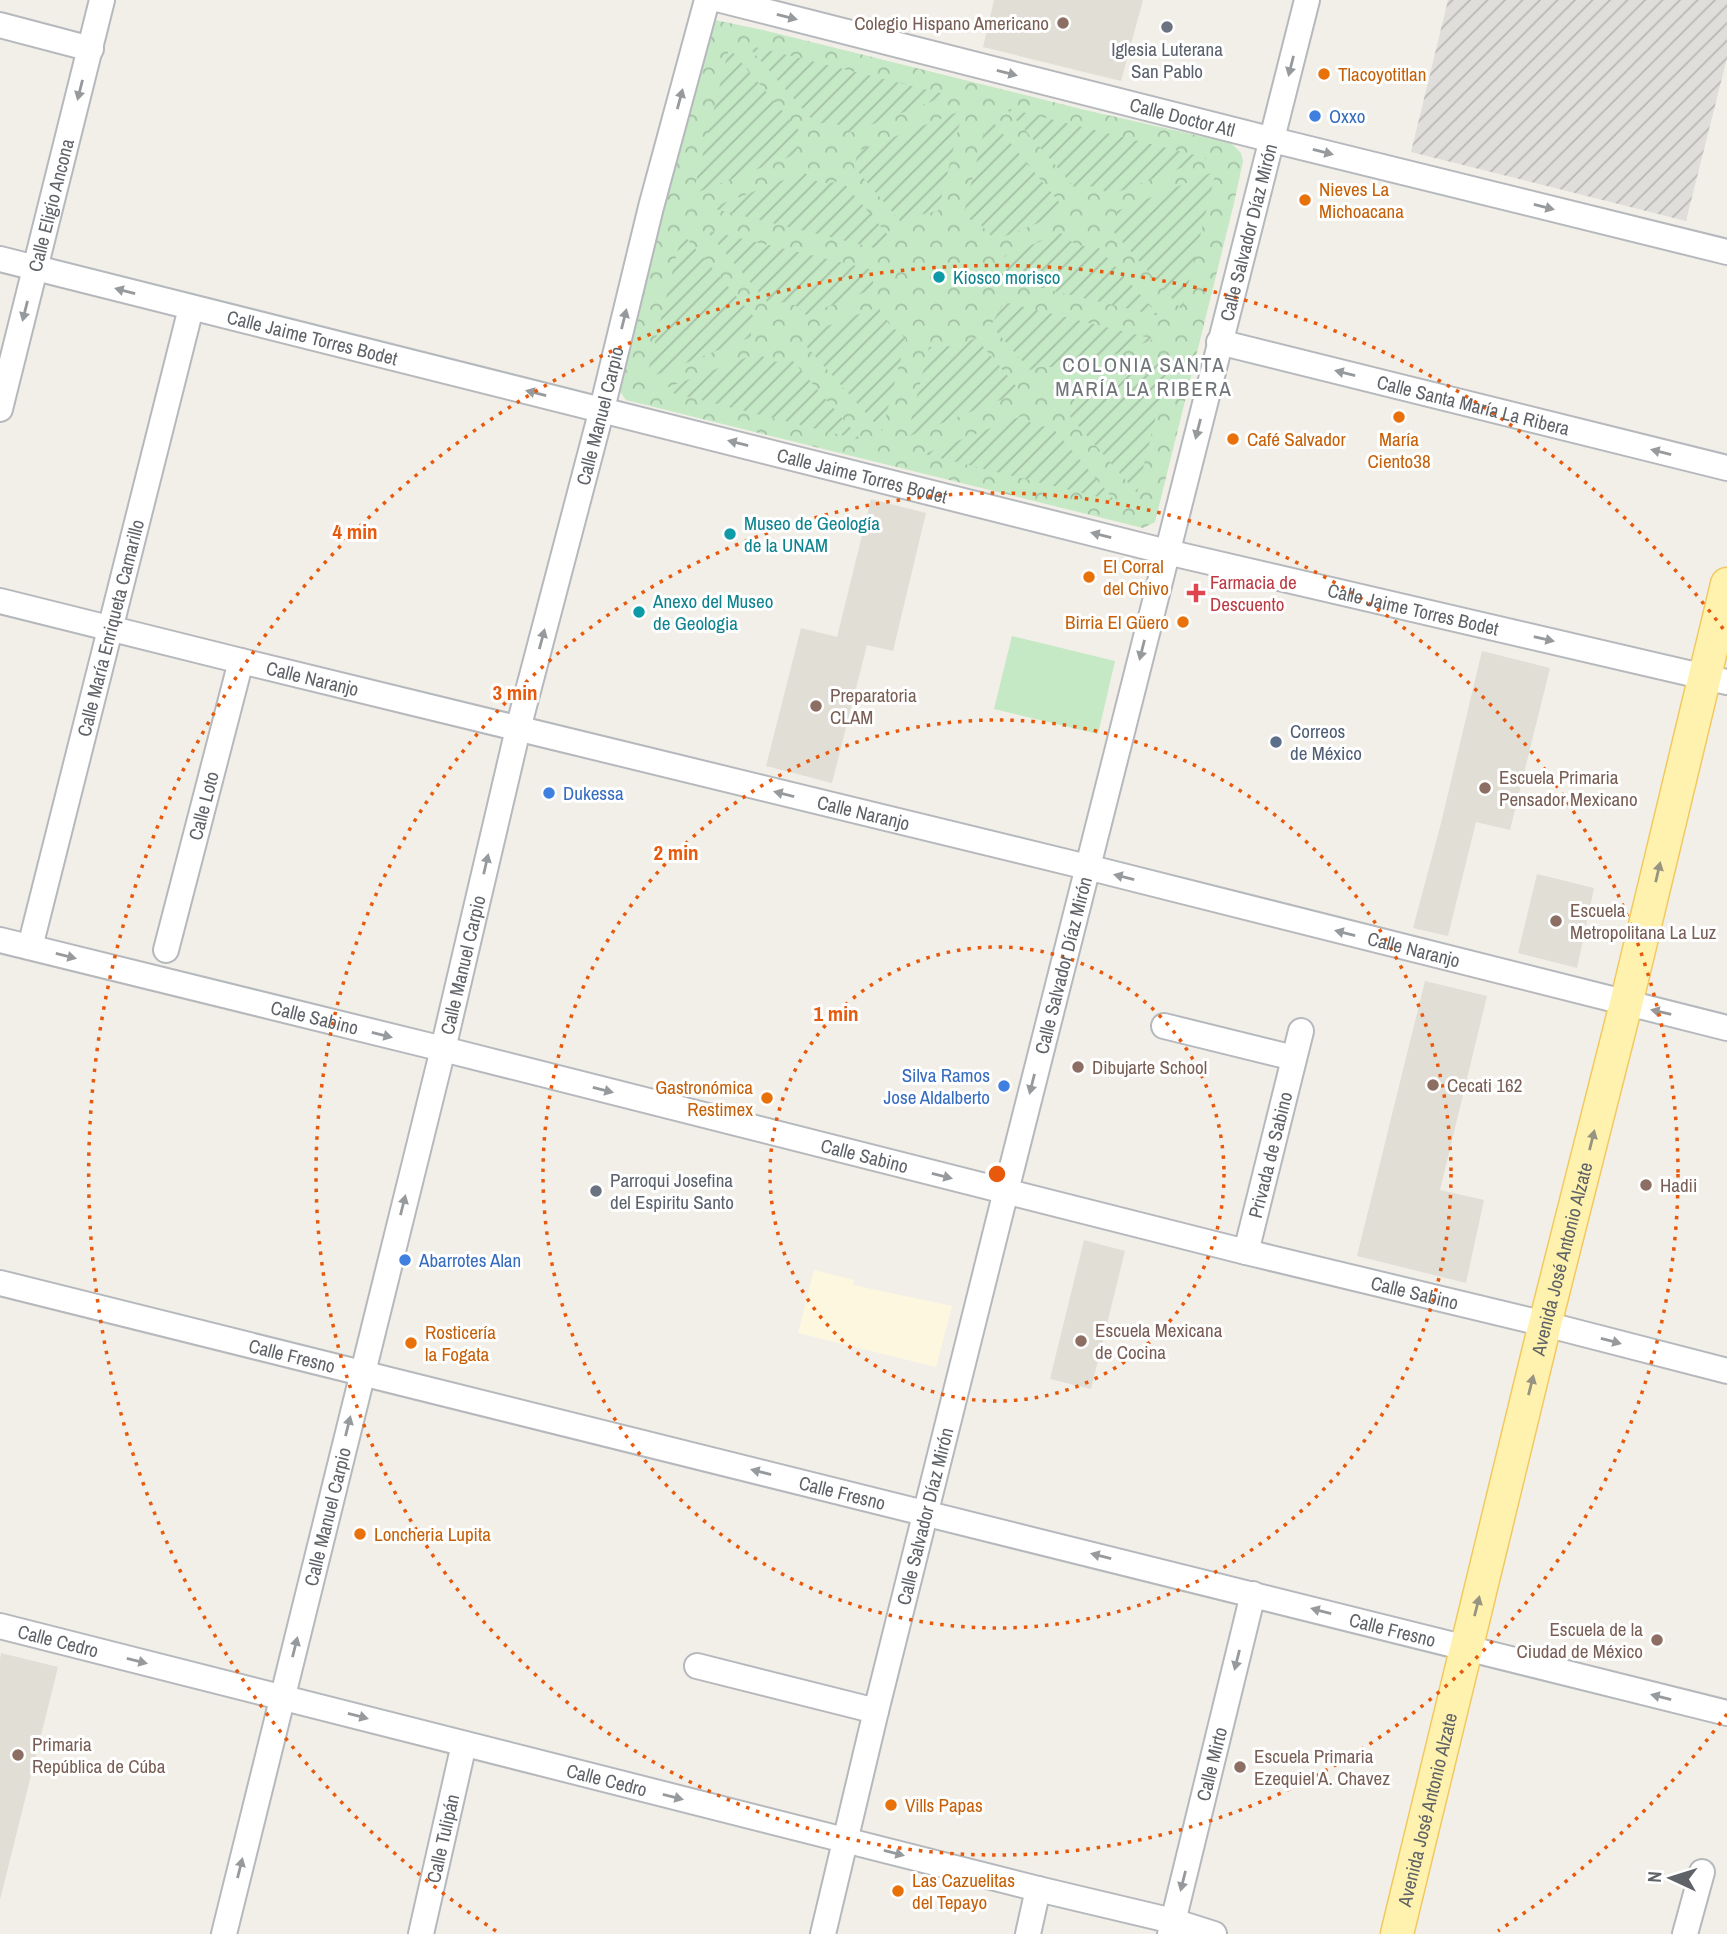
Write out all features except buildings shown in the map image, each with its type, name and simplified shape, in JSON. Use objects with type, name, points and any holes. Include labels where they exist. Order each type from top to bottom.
[{"type":"main road","name":"Avenida José Antonio Alzate","points":[[1397,1934],[1545,1324],[1626,1004],[1716,679],[1727,583]]},
{"type":"street","name":"Calle Eligio Ancona","points":[[0,409],[102,0]]},
{"type":"street","name":"Calle Manuel Carpio","points":[[224,1934],[443,1049],[518,729],[602,409],[651,207],[707,0]]},
{"type":"street","name":"Calle Doctor Atl","points":[[721,0],[1727,252]]},
{"type":"street","name":"Calle Salvador Díaz Mirón","points":[[823,1934],[876,1711],[1087,867],[1307,0]]},
{"type":"street","points":[[0,25],[91,49]]},
{"type":"street","name":"Calle Jaime Torres Bodet","points":[[0,260],[1167,552],[1716,679]]},
{"type":"street","name":"Calle María Enriqueta Camarillo","points":[[30,947],[191,309]]},
{"type":"street","name":"Calle Santa María La Ribera","points":[[1219,342],[1727,468]]},
{"type":"street","name":"Calle Naranjo","points":[[0,601],[1087,867],[1727,1028]]},
{"type":"street","name":"Calle Loto","points":[[166,950],[241,661]]},
{"type":"street","name":"Calle Sabino","points":[[0,940],[1727,1371]]},
{"type":"street","points":[[1164,1026],[1294,1058]]},
{"type":"street","name":"Privada de Sabino","points":[[1246,1252],[1301,1031]]},
{"type":"street","name":"Calle Fresno","points":[[0,1283],[1727,1713]]},
{"type":"street","name":"Calle Mirto","points":[[1171,1927],[1253,1594]]},
{"type":"street","name":"Calle Cedro","points":[[0,1626],[1038,1889],[1171,1927],[1214,1934]]},
{"type":"street","points":[[696,1667],[876,1711]]},
{"type":"street","name":"Calle Tulipán","points":[[421,1934],[464,1744]]},
{"type":"street","points":[[1685,1934],[1702,1872]]},
{"type":"street","points":[[1028,1934],[1038,1889]]},
{"type":"shaded area","name":"Colegio Hispano Americano","points":[[994,0],[1143,0],[1121,81],[983,47]]},
{"type":"shaded area","points":[[1448,0],[1727,0],[1727,58],[1686,221],[1411,152]]},
{"type":"shaded area","points":[[871,499],[926,513],[893,651],[867,645],[832,783],[766,766],[801,628],[837,637]]},
{"type":"shaded area","name":"Escuela Primaria Pensador Mexicano","points":[[1482,651],[1550,668],[1510,830],[1476,822],[1448,936],[1413,928]]},
{"type":"shaded area","name":"Escuela Metropolitana La Luz","points":[[1537,874],[1594,888],[1577,968],[1518,953]]},
{"type":"shaded area","points":[[1425,981],[1487,996],[1440,1190],[1484,1200],[1466,1283],[1357,1256]]},
{"type":"shaded area","name":"Escuela Mexicana de Cocina","points":[[1084,1240],[1125,1251],[1091,1389],[1050,1379]]},
{"type":"shaded area","points":[[814,1270],[854,1280],[853,1285],[952,1306],[936,1367],[798,1333]]},
{"type":"shaded area","name":"Primaria República de Cúba","points":[[1,1653],[58,1667],[0,1900],[0,1659]]},
{"type":"green space","points":[[715,20],[1231,143],[1241,153],[1243,161],[1234,203],[1155,522],[1143,528],[626,400],[618,389],[708,28]]},
{"type":"green space","points":[[747,45],[948,95],[850,133],[834,124],[816,124]]},
{"type":"green space","points":[[729,48],[802,134],[796,154],[693,194]]},
{"type":"green space","points":[[1006,108],[1207,158],[1110,195],[1093,187],[1075,188]]},
{"type":"green space","points":[[963,110],[938,211],[919,215],[902,223],[854,167],[858,151]]},
{"type":"green space","points":[[988,116],[1059,202],[1056,216],[995,240],[981,225],[963,216]]},
{"type":"green space","points":[[1216,171],[1182,310],[1113,231],[1117,211]]},
{"type":"green space","points":[[804,172],[821,182],[841,180],[888,235],[879,249],[711,208]]},
{"type":"green space","points":[[706,230],[873,270],[873,289],[806,315],[790,304],[769,304]]},
{"type":"green space","points":[[682,233],[754,317],[751,337],[646,379]]},
{"type":"green space","points":[[1061,233],[1077,244],[1097,246],[1159,316],[1008,280],[1004,256]]},
{"type":"green space","points":[[1004,302],[1154,339],[1067,374],[1049,367],[1030,370],[991,325]]},
{"type":"green space","points":[[878,307],[889,324],[906,339],[882,431],[807,347],[811,332]]},
{"type":"green space","points":[[976,338],[1016,386],[1013,395],[907,437],[929,347],[956,346]]},
{"type":"green space","points":[[758,353],[774,361],[792,360],[861,440],[661,390]]},
{"type":"green space","points":[[1170,359],[1137,493],[1069,415],[1074,406],[1075,395]]},
{"type":"green space","points":[[1022,416],[1035,425],[1051,426],[1115,501],[924,454]]},
{"type":"green space","points":[[1012,636],[1115,661],[1098,734],[994,709]]},
{"type":"place","name":"Colegio Hispano Americano","points":[[1063,23]]},
{"type":"place","name":"Iglesia Luterana San Pablo","points":[[1167,27]]},
{"type":"place","name":"Tlacoyotitlan","points":[[1324,74]]},
{"type":"place","name":"Oxxo","points":[[1315,116]]},
{"type":"place","name":"Nieves La Michoacana","points":[[1305,200]]},
{"type":"place","name":"Kiosco morisco","points":[[939,277]]},
{"type":"place","name":"María Ciento38","points":[[1399,417]]},
{"type":"place","name":"Café Salvador","points":[[1233,439]]},
{"type":"place","name":"Museo de Geología de la UNAM","points":[[730,534]]},
{"type":"place","name":"El Corral del Chivo","points":[[1089,577]]},
{"type":"place","name":"Farmacia de Descuento","points":[[1196,593]]},
{"type":"place","name":"Anexo del Museo de Geologia","points":[[639,612]]},
{"type":"place","name":"Birria El Güero","points":[[1183,622]]},
{"type":"place","name":"Preparatoria CLAM","points":[[816,706]]},
{"type":"place","name":"Correos de México","points":[[1276,742]]},
{"type":"place","name":"Escuela Primaria Pensador Mexicano","points":[[1485,788]]},
{"type":"place","name":"Dukessa","points":[[549,793]]},
{"type":"place","name":"Escuela Metropolitana La Luz","points":[[1556,921]]},
{"type":"place","name":"Dibujarte School","points":[[1078,1067]]},
{"type":"place","name":"Cecati 162","points":[[1433,1085]]},
{"type":"place","name":"Silva Ramos Jose Aldalberto","points":[[1004,1086]]},
{"type":"place","name":"Gastronómica Restimex","points":[[767,1098]]},
{"type":"place","name":"Hadii","points":[[1646,1185]]},
{"type":"place","name":"Parroqui Josefina del Espiritu Santo","points":[[596,1191]]},
{"type":"place","name":"Abarrotes Alan","points":[[405,1260]]},
{"type":"place","name":"Escuela Mexicana de Cocina","points":[[1081,1341]]},
{"type":"place","name":"Rosticería la Fogata","points":[[411,1343]]},
{"type":"place","name":"Loncheria Lupita","points":[[360,1534]]},
{"type":"place","name":"Escuela de la Ciudad de México","points":[[1657,1640]]},
{"type":"place","name":"Primaria República de Cúba","points":[[18,1755]]},
{"type":"place","name":"Escuela Primaria Ezequiel A. Chavez","points":[[1240,1767]]},
{"type":"place","name":"Vills Papas","points":[[891,1805]]},
{"type":"place","name":"Las Cazuelitas del Tepayo","points":[[898,1891]]},
{"type":"district","name":"COLONIA SANTA MARÍA LA RIBERA","points":[[1144,377]]}]
